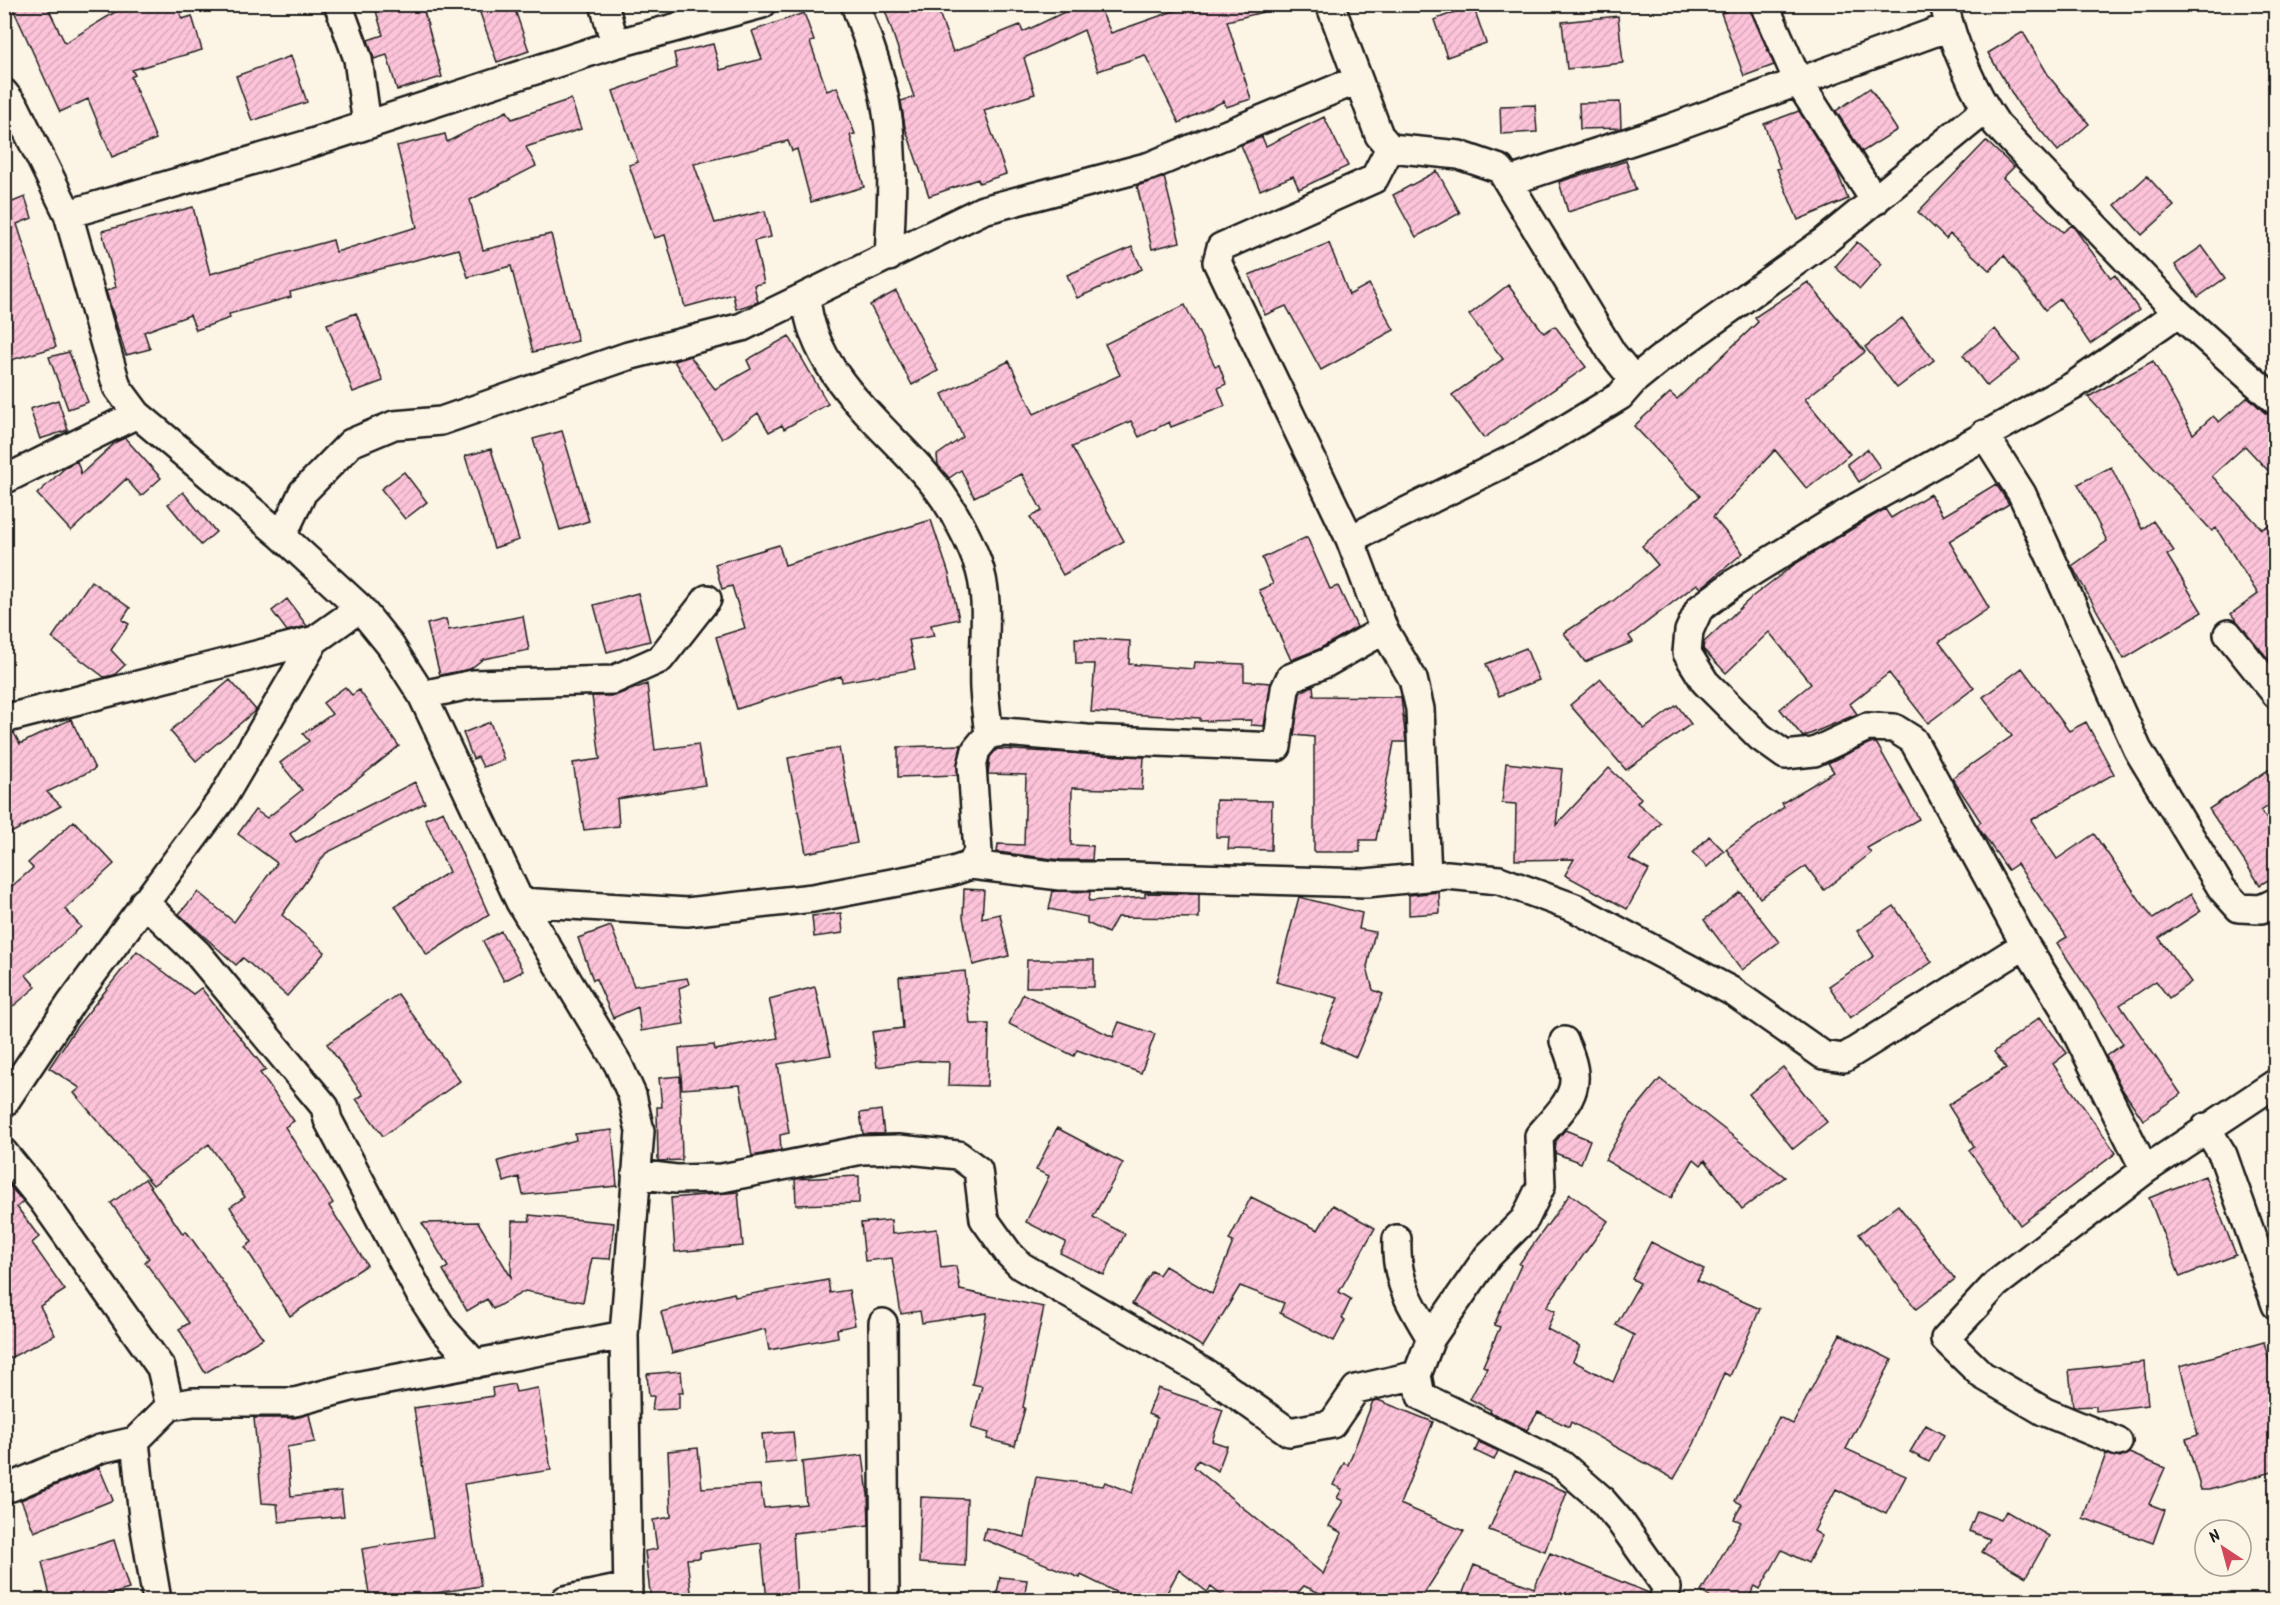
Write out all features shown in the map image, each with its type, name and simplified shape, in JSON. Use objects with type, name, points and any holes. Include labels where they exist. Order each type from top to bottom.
[{"type":"street","points":[[338,4],[358,59],[367,124]]},
{"type":"street","points":[[604,4],[615,44]]},
{"type":"street","points":[[68,214],[367,124],[615,44],[762,4]]},
{"type":"street","points":[[855,4],[882,84],[890,145],[892,191],[889,257]]},
{"type":"street","points":[[1330,4],[1379,135],[1390,148],[1477,159],[1500,169],[1510,181],[1546,248],[1612,353],[1634,380]]},
{"type":"street","points":[[1764,4],[1798,81],[1875,201]]},
{"type":"street","points":[[1510,181],[1671,128],[1798,81],[1947,16],[1986,109],[1997,125],[2178,313],[2276,401]]},
{"type":"street","points":[[282,536],[303,492],[351,443],[394,425],[441,421],[628,356],[742,327],[983,210],[1150,166],[1357,80]]},
{"type":"street","points":[[4,93],[16,108],[68,214],[117,387],[137,414],[282,536],[360,608],[390,645],[422,695],[520,902],[618,1064],[632,1095],[640,1131],[624,1335],[628,1594],[565,1600]]},
{"type":"street","points":[[1350,539],[1531,450],[1620,396],[1634,380],[1660,358],[1826,240],[1986,109]]},
{"type":"street","points":[[1390,148],[1374,179],[1221,247],[1216,262],[1350,539],[1384,630],[1413,679],[1420,709],[1427,877]]},
{"type":"street","points":[[806,296],[808,317],[829,363],[861,407],[927,476],[946,503],[978,562],[984,593],[984,689],[989,734]]},
{"type":"street","points":[[2145,1170],[2064,1008],[2025,945],[1913,740],[1894,728],[1867,727],[1814,752],[1785,755],[1760,737],[1705,682],[1687,653],[1689,631],[1699,609],[1734,584],[1866,502],[2073,386],[2178,313]]},
{"type":"street","points":[[4,480],[137,414]]},
{"type":"street","points":[[1984,434],[2022,494],[2138,750],[2222,890],[2240,908],[2260,909],[2276,902]]},
{"type":"street","points":[[422,695],[474,684],[613,680],[660,659],[707,600]]},
{"type":"street","points":[[4,719],[315,640],[360,608]]},
{"type":"street","points":[[971,865],[978,852],[972,766],[976,750],[989,734],[1004,732],[1087,739],[1277,747],[1285,689],[1290,678],[1326,663],[1384,630]]},
{"type":"street","points":[[2228,634],[2276,694]]},
{"type":"street","points":[[4,1102],[71,1003],[222,799],[315,640]]},
{"type":"street","points":[[520,902],[687,912],[813,898],[950,872],[971,865],[1059,876],[1366,883],[1447,875],[1499,880],[1575,908],[1733,992],[1822,1055],[1844,1058],[2025,945]]},
{"type":"street","points":[[144,902],[198,954],[325,1107],[328,1120],[420,1294],[443,1329],[475,1364]]},
{"type":"street","points":[[1564,1041],[1575,1065],[1574,1090],[1539,1136],[1541,1186],[1525,1219],[1488,1256],[1431,1338],[1417,1375],[1421,1396],[1562,1465],[1600,1498],[1619,1520],[1667,1588],[1663,1600]]},
{"type":"street","points":[[2118,1442],[2045,1412],[1982,1375],[1945,1339],[1996,1284],[2145,1170],[2206,1127],[2276,1083]]},
{"type":"street","points":[[2206,1127],[2223,1155],[2276,1305]]},
{"type":"street","points":[[636,1174],[676,1179],[722,1178],[862,1150],[898,1149],[958,1155],[978,1170],[984,1219],[1009,1254],[1021,1266],[1208,1374],[1289,1432],[1332,1424],[1356,1389],[1417,1375]]},
{"type":"street","points":[[4,1153],[43,1202],[161,1368],[170,1406]]},
{"type":"street","points":[[1397,1239],[1396,1264],[1411,1306],[1431,1338]]},
{"type":"street","points":[[883,1323],[885,1600]]},
{"type":"street","points":[[4,1487],[11,1487],[100,1449],[135,1441],[170,1406],[193,1402],[295,1402],[351,1388],[624,1335]]},
{"type":"street","points":[[135,1441],[143,1517],[158,1600]]},
{"type":"building","points":[[11,4],[46,4],[65,43],[128,4],[177,4],[182,19],[192,16],[202,50],[132,70],[135,75],[131,77],[156,139],[112,157],[88,99],[60,112]]},
{"type":"building","points":[[374,4],[422,4],[442,77],[397,90],[387,55],[374,59],[368,40],[383,35]]},
{"type":"building","points":[[477,4],[513,4],[529,51],[497,62]]},
{"type":"building","points":[[883,4],[936,4],[953,52],[1020,25],[1023,32],[1081,4],[1098,4],[1111,33],[1194,4],[1262,4],[1263,12],[1227,21],[1251,99],[1226,107],[1224,101],[1179,123],[1145,55],[1098,71],[1084,30],[1024,58],[1035,94],[984,110],[1006,174],[979,183],[978,179],[929,196],[905,127],[901,101],[914,97]]},
{"type":"building","points":[[1749,4],[1774,65],[1744,76],[1721,13]]},
{"type":"building","points":[[1473,5],[1486,43],[1447,57],[1434,20]]},
{"type":"building","points":[[804,13],[814,41],[810,42],[827,91],[837,87],[855,134],[850,135],[864,187],[811,202],[797,149],[792,151],[788,141],[694,164],[715,223],[765,211],[771,237],[754,241],[764,283],[754,285],[758,302],[736,309],[733,294],[685,307],[665,235],[654,238],[629,165],[638,162],[613,91],[677,68],[674,53],[713,44],[720,70],[762,59],[752,31]]},
{"type":"building","points":[[1618,16],[1623,63],[1567,69],[1562,22]]},
{"type":"building","points":[[2023,32],[2050,78],[2089,124],[2058,151],[2019,105],[1988,53]]},
{"type":"building","points":[[291,56],[307,102],[252,121],[236,76]]},
{"type":"building","points":[[1870,88],[1897,130],[1862,152],[1836,111]]},
{"type":"building","points":[[571,99],[581,129],[526,147],[536,166],[470,200],[483,250],[551,234],[578,341],[533,352],[511,266],[468,277],[459,249],[290,292],[291,297],[229,314],[230,318],[196,330],[190,315],[144,332],[150,349],[126,355],[106,291],[116,287],[102,231],[193,207],[210,274],[333,240],[336,252],[417,227],[397,146],[445,134],[447,142],[507,111],[512,119]]},
{"type":"building","points":[[1620,102],[1621,128],[1580,129],[1579,103]]},
{"type":"building","points":[[1535,105],[1537,132],[1501,134],[1500,106]]},
{"type":"building","points":[[1799,111],[1836,169],[1848,199],[1798,220],[1777,169],[1780,168],[1764,124]]},
{"type":"building","points":[[1324,117],[1348,166],[1299,189],[1293,176],[1260,190],[1241,145],[1262,137],[1266,146]]},
{"type":"building","points":[[1986,141],[2014,167],[2003,178],[2063,232],[2072,225],[2111,278],[2115,275],[2139,310],[2090,344],[2060,299],[2045,310],[2004,255],[1990,271],[1950,234],[1946,239],[1918,212]]},
{"type":"building","points":[[1626,161],[1636,190],[1568,212],[1559,182]]},
{"type":"building","points":[[1437,171],[1460,213],[1416,237],[1393,195]]},
{"type":"building","points":[[2147,176],[2174,206],[2142,235],[2115,205]]},
{"type":"building","points":[[1164,177],[1180,242],[1152,249],[1137,186]]},
{"type":"building","points":[[25,197],[32,218],[17,224],[56,347],[4,362],[4,327],[11,325],[4,303],[4,199],[9,198],[10,203]]},
{"type":"building","points":[[1857,242],[1882,264],[1860,289],[1835,267]]},
{"type":"building","points":[[1329,243],[1349,295],[1369,284],[1394,330],[1321,370],[1286,306],[1265,315],[1249,275]]},
{"type":"building","points":[[2202,246],[2225,278],[2198,297],[2175,265]]},
{"type":"building","points":[[1132,247],[1142,269],[1077,298],[1067,275]]},
{"type":"building","points":[[1808,282],[1865,352],[1805,399],[1850,454],[1807,489],[1775,450],[1713,517],[1743,553],[1701,588],[1697,584],[1629,636],[1633,642],[1585,662],[1564,633],[1613,601],[1658,565],[1642,546],[1700,496],[1634,426],[1670,393],[1677,399],[1758,322],[1755,317]]},
{"type":"building","points":[[1508,285],[1544,333],[1555,326],[1586,367],[1484,438],[1452,395],[1503,359],[1469,315]]},
{"type":"building","points":[[896,291],[938,371],[912,385],[870,305]]},
{"type":"building","points":[[1185,305],[1215,366],[1219,365],[1226,384],[1218,388],[1225,406],[1171,427],[1169,422],[1139,437],[1131,421],[1072,447],[1124,541],[1063,575],[1030,517],[1042,511],[1022,474],[974,497],[961,470],[949,478],[938,465],[937,455],[963,437],[942,394],[1009,361],[1034,414],[1120,375],[1105,344]]},
{"type":"building","points":[[356,313],[383,381],[353,392],[327,324]]},
{"type":"building","points":[[1902,318],[1934,360],[1897,388],[1865,347]]},
{"type":"building","points":[[1995,329],[2020,360],[1987,386],[1963,355]]},
{"type":"building","points":[[789,336],[828,404],[784,429],[782,425],[769,432],[758,413],[722,439],[674,361],[690,356],[715,389],[751,369],[747,360]]},
{"type":"building","points":[[69,352],[88,402],[68,409],[49,357]]},
{"type":"building","points":[[2153,361],[2193,434],[2213,416],[2219,422],[2248,397],[2265,413],[2276,416],[2276,479],[2245,446],[2212,476],[2262,529],[2276,521],[2276,658],[2270,661],[2231,614],[2258,594],[2216,528],[2212,531],[2088,397]]},
{"type":"building","points":[[58,400],[68,430],[40,439],[30,409]]},
{"type":"building","points":[[562,431],[589,521],[560,530],[533,439]]},
{"type":"building","points":[[125,438],[161,478],[141,496],[126,479],[71,531],[37,494],[67,466],[77,461],[81,474],[116,442]]},
{"type":"building","points":[[491,449],[519,540],[494,548],[465,456]]},
{"type":"building","points":[[1867,449],[1880,467],[1859,482],[1847,464]]},
{"type":"building","points":[[2111,467],[2142,529],[2153,521],[2174,551],[2167,555],[2202,612],[2124,659],[2072,566],[2107,541],[2078,484]]},
{"type":"building","points":[[404,472],[427,502],[405,519],[381,489]]},
{"type":"building","points":[[1996,484],[2009,504],[1949,541],[1989,608],[1939,642],[1974,688],[1928,723],[1889,673],[1850,704],[1857,714],[1803,737],[1780,709],[1811,684],[1769,632],[1726,673],[1703,649],[1704,642],[1753,596],[1795,564],[1885,509],[1891,518],[1930,494],[1943,516]]},
{"type":"building","points":[[183,492],[216,532],[201,545],[168,504]]},
{"type":"building","points":[[931,520],[949,574],[959,619],[931,625],[934,636],[909,640],[915,669],[842,682],[841,676],[737,709],[716,637],[745,628],[732,586],[722,589],[715,564],[779,545],[785,565]]},
{"type":"building","points":[[1307,537],[1330,589],[1338,586],[1357,627],[1319,649],[1291,660],[1259,590],[1273,584],[1262,558]]},
{"type":"building","points":[[91,581],[130,608],[122,620],[129,624],[111,650],[125,665],[114,675],[104,677],[52,638]]},
{"type":"building","points":[[638,593],[650,641],[607,652],[594,605]]},
{"type":"building","points":[[287,599],[307,626],[287,631],[272,611]]},
{"type":"building","points":[[523,616],[529,650],[483,659],[470,669],[440,675],[427,624],[446,619],[449,630]]},
{"type":"building","points":[[1075,638],[1130,641],[1129,664],[1194,669],[1195,662],[1244,664],[1244,681],[1271,683],[1264,726],[1251,725],[1251,720],[1200,721],[1200,718],[1091,712],[1095,664],[1076,664]]},
{"type":"building","points":[[1526,648],[1539,680],[1499,696],[1486,664]]},
{"type":"building","points":[[2022,668],[2069,731],[2086,722],[2114,774],[2031,820],[2057,859],[2094,834],[2153,919],[2191,894],[2201,911],[2159,938],[2191,982],[2169,998],[2156,981],[2120,1005],[2181,1094],[2143,1120],[2122,1089],[2106,1056],[2123,1044],[2057,943],[2067,937],[2017,864],[2008,870],[1980,830],[1977,825],[1981,822],[1952,778],[2012,736],[1983,697]]},
{"type":"building","points":[[1601,679],[1644,729],[1677,705],[1691,724],[1626,770],[1570,705]]},
{"type":"building","points":[[230,680],[256,710],[196,761],[170,731]]},
{"type":"building","points":[[647,684],[655,750],[698,744],[705,785],[617,799],[619,826],[584,830],[573,763],[600,759],[592,696],[614,696]]},
{"type":"building","points":[[1313,685],[1314,696],[1401,697],[1406,742],[1394,742],[1376,840],[1360,840],[1360,852],[1314,852],[1314,737],[1294,735],[1300,693]]},
{"type":"building","points":[[345,687],[352,695],[359,690],[399,746],[290,834],[296,842],[415,782],[425,803],[326,853],[282,915],[325,952],[287,996],[243,958],[236,965],[179,914],[198,892],[234,922],[277,863],[238,834],[255,810],[267,818],[302,790],[280,763],[309,741],[303,734],[332,714],[323,703]]},
{"type":"building","points":[[71,719],[95,769],[47,792],[61,806],[11,833],[4,821],[4,734],[14,733],[20,744]]},
{"type":"building","points":[[490,722],[504,760],[483,767],[478,757],[473,759],[463,733]]},
{"type":"building","points":[[1870,743],[1876,743],[1878,746],[1919,819],[1867,848],[1871,853],[1824,890],[1806,866],[1760,898],[1726,849],[1784,807],[1782,803],[1834,772],[1828,763]]},
{"type":"building","points":[[961,745],[957,775],[898,777],[898,747]]},
{"type":"building","points":[[839,748],[857,843],[806,853],[788,758]]},
{"type":"building","points":[[997,749],[1144,757],[1142,790],[1072,788],[1071,845],[1093,846],[1092,860],[1061,860],[997,852],[998,844],[1024,845],[1026,775],[988,774],[990,757]]},
{"type":"building","points":[[1506,763],[1562,769],[1556,825],[1609,768],[1641,798],[1637,803],[1661,823],[1629,859],[1649,870],[1627,909],[1565,875],[1574,859],[1515,860],[1516,804],[1502,803]]},
{"type":"building","points":[[2276,765],[2276,801],[2261,811],[2276,832],[2276,875],[2260,885],[2209,809]]},
{"type":"building","points":[[1216,800],[1272,801],[1271,850],[1228,849],[1229,837],[1216,837]]},
{"type":"building","points":[[443,811],[489,915],[427,955],[395,906],[449,872],[425,819]]},
{"type":"building","points":[[74,821],[114,864],[65,909],[81,927],[26,975],[36,987],[4,1014],[4,893],[33,868],[28,863]]},
{"type":"building","points":[[1709,836],[1724,851],[1707,867],[1693,853]]},
{"type":"building","points":[[964,889],[984,890],[982,918],[1000,914],[1009,956],[973,965],[963,917]]},
{"type":"building","points":[[1053,891],[1090,892],[1089,901],[1145,897],[1145,893],[1199,894],[1199,918],[1117,917],[1108,933],[1087,923],[1087,917],[1049,909]]},
{"type":"building","points":[[1439,892],[1440,913],[1409,915],[1409,895]]},
{"type":"building","points":[[1740,892],[1779,942],[1742,970],[1704,920]]},
{"type":"building","points":[[1299,897],[1362,913],[1359,929],[1375,932],[1367,967],[1373,990],[1383,994],[1356,1057],[1320,1041],[1338,998],[1276,982]]},
{"type":"building","points":[[1894,906],[1932,962],[1850,1018],[1829,986],[1874,956],[1857,931]]},
{"type":"building","points":[[841,913],[843,933],[814,937],[812,916]]},
{"type":"building","points":[[611,926],[634,986],[687,978],[689,984],[679,988],[684,1024],[641,1031],[638,1007],[613,1018],[596,979],[593,980],[578,938]]},
{"type":"building","points":[[501,931],[523,971],[504,981],[483,941]]},
{"type":"building","points":[[137,951],[193,994],[201,988],[266,1070],[260,1073],[294,1121],[285,1127],[333,1203],[329,1206],[367,1265],[290,1316],[245,1247],[252,1242],[230,1207],[245,1197],[209,1144],[153,1185],[74,1093],[80,1088],[49,1068],[75,1029]]},
{"type":"building","points":[[1027,960],[1094,960],[1094,987],[1026,987]]},
{"type":"building","points":[[965,971],[970,1024],[989,1024],[987,1086],[948,1085],[949,1062],[920,1061],[877,1067],[872,1032],[903,1028],[899,977]]},
{"type":"building","points":[[815,987],[831,1055],[778,1064],[789,1133],[780,1135],[781,1150],[752,1156],[740,1085],[682,1089],[679,1048],[714,1045],[715,1050],[778,1038],[769,999]]},
{"type":"building","points":[[398,994],[460,1081],[383,1136],[356,1099],[363,1095],[327,1044]]},
{"type":"building","points":[[1023,994],[1113,1037],[1119,1022],[1155,1034],[1141,1073],[1077,1050],[1074,1056],[1009,1024]]},
{"type":"building","points":[[2040,1017],[2067,1053],[2053,1064],[2116,1153],[2020,1225],[1969,1150],[1974,1146],[1948,1105],[2006,1068],[1994,1052]]},
{"type":"building","points":[[1783,1067],[1827,1122],[1793,1149],[1749,1094]]},
{"type":"building","points":[[680,1076],[682,1160],[658,1161],[657,1107],[662,1107],[659,1078]]},
{"type":"building","points":[[1660,1079],[1785,1177],[1742,1209],[1705,1160],[1701,1165],[1694,1159],[1671,1198],[1605,1160],[1632,1113]]},
{"type":"building","points":[[881,1110],[884,1134],[863,1134],[860,1113]]},
{"type":"building","points":[[1057,1128],[1123,1163],[1093,1217],[1125,1234],[1104,1275],[1060,1253],[1066,1242],[1026,1222],[1049,1176],[1036,1170]]},
{"type":"building","points":[[612,1130],[617,1186],[523,1195],[519,1177],[504,1182],[498,1161],[576,1140],[575,1134]]},
{"type":"building","points":[[1565,1130],[1590,1140],[1581,1163],[1555,1153],[1556,1141]]},
{"type":"building","points":[[859,1176],[859,1203],[796,1205],[795,1179]]},
{"type":"building","points":[[2205,1176],[2236,1255],[2180,1277],[2149,1198]]},
{"type":"building","points":[[4,1179],[23,1202],[17,1207],[39,1237],[32,1243],[65,1290],[40,1306],[55,1335],[4,1361]]},
{"type":"building","points":[[145,1179],[183,1234],[186,1231],[263,1338],[205,1373],[179,1329],[189,1323],[145,1262],[149,1258],[111,1203]]},
{"type":"building","points":[[738,1192],[743,1246],[675,1252],[671,1198]]},
{"type":"building","points":[[1570,1194],[1608,1221],[1546,1307],[1555,1311],[1547,1329],[1580,1346],[1573,1361],[1613,1382],[1634,1335],[1616,1325],[1640,1283],[1632,1279],[1651,1242],[1704,1269],[1697,1281],[1760,1309],[1730,1376],[1724,1373],[1694,1444],[1674,1479],[1571,1422],[1569,1427],[1538,1412],[1527,1430],[1490,1412],[1491,1410],[1470,1399],[1487,1368],[1483,1366],[1500,1327],[1494,1325],[1521,1265],[1519,1264]]},
{"type":"building","points":[[1251,1197],[1318,1230],[1333,1205],[1375,1228],[1339,1292],[1351,1299],[1342,1318],[1345,1320],[1334,1341],[1280,1313],[1284,1303],[1240,1286],[1203,1347],[1132,1304],[1152,1271],[1159,1275],[1165,1266],[1212,1294],[1233,1242],[1229,1240]]},
{"type":"building","points":[[1898,1205],[1955,1279],[1916,1309],[1859,1234]]},
{"type":"building","points":[[529,1215],[614,1223],[610,1259],[592,1258],[583,1302],[525,1291],[493,1309],[487,1299],[467,1311],[443,1270],[448,1267],[422,1223],[478,1222],[511,1277],[512,1221],[530,1221]]},
{"type":"building","points":[[891,1220],[892,1234],[937,1229],[941,1268],[956,1266],[960,1290],[1044,1307],[1023,1407],[1025,1408],[1015,1446],[987,1439],[989,1433],[971,1428],[982,1386],[972,1384],[987,1313],[922,1323],[920,1311],[901,1314],[892,1258],[865,1261],[861,1223]]},
{"type":"building","points":[[828,1280],[830,1293],[849,1290],[855,1325],[837,1329],[838,1337],[769,1350],[765,1329],[672,1353],[661,1312],[734,1293],[735,1297]]},
{"type":"building","points":[[1840,1334],[1892,1360],[1846,1449],[1906,1476],[1886,1514],[1836,1489],[1814,1531],[1822,1536],[1808,1563],[1782,1550],[1760,1589],[1755,1586],[1747,1600],[1716,1600],[1701,1592],[1741,1522],[1734,1519],[1742,1504],[1735,1501],[1779,1417],[1793,1424]]},
{"type":"building","points":[[2264,1342],[2276,1385],[2276,1471],[2209,1490],[2201,1490],[2186,1439],[2198,1435],[2180,1366]]},
{"type":"building","points":[[2144,1362],[2148,1405],[2096,1411],[2096,1406],[2073,1407],[2069,1370]]},
{"type":"building","points":[[681,1371],[683,1393],[679,1393],[679,1409],[652,1410],[654,1396],[649,1396],[647,1374]]},
{"type":"building","points":[[514,1384],[516,1392],[538,1388],[551,1470],[464,1484],[481,1586],[415,1596],[416,1600],[370,1600],[362,1549],[433,1537],[414,1408],[493,1396],[492,1388]]},
{"type":"building","points":[[1158,1388],[1223,1410],[1212,1441],[1227,1446],[1218,1471],[1198,1460],[1194,1467],[1323,1574],[1342,1533],[1329,1526],[1343,1501],[1337,1498],[1342,1489],[1333,1485],[1344,1463],[1348,1465],[1373,1401],[1378,1400],[1433,1422],[1400,1504],[1464,1531],[1420,1600],[1335,1600],[1304,1586],[1291,1600],[1227,1600],[1211,1587],[1207,1592],[1179,1570],[1163,1600],[1132,1600],[1081,1575],[1080,1578],[983,1539],[986,1528],[1025,1537],[1036,1477],[1103,1486],[1105,1482],[1132,1493],[1157,1418],[1148,1414]]},
{"type":"building","points":[[309,1414],[315,1442],[287,1447],[291,1496],[341,1491],[344,1516],[279,1522],[277,1504],[262,1503],[254,1418],[295,1418]]},
{"type":"building","points":[[1926,1425],[1944,1435],[1929,1462],[1910,1452]]},
{"type":"building","points":[[793,1432],[796,1461],[765,1464],[762,1434]]},
{"type":"building","points":[[1479,1442],[1498,1451],[1494,1460],[1475,1451]]},
{"type":"building","points":[[698,1448],[702,1488],[760,1485],[764,1508],[806,1504],[802,1462],[863,1455],[869,1525],[793,1533],[797,1600],[767,1600],[761,1543],[700,1552],[700,1558],[687,1559],[692,1600],[651,1600],[645,1551],[657,1549],[653,1520],[671,1517],[668,1451]]},
{"type":"building","points":[[2129,1453],[2165,1468],[2149,1504],[2165,1510],[2153,1543],[2083,1518],[2106,1454],[2120,1458]]},
{"type":"building","points":[[99,1467],[113,1500],[34,1532],[21,1500]]},
{"type":"building","points":[[1515,1470],[1567,1492],[1545,1551],[1489,1530]]},
{"type":"building","points":[[921,1497],[967,1499],[965,1566],[919,1563]]},
{"type":"building","points":[[1977,1511],[2001,1520],[2006,1511],[2049,1536],[2026,1577],[1982,1552],[1990,1539],[1969,1531]]},
{"type":"building","points":[[114,1540],[129,1589],[92,1600],[51,1600],[42,1562]]},
{"type":"building","points":[[1550,1553],[1649,1593],[1648,1600],[1460,1600],[1474,1565],[1534,1588]]},
{"type":"building","points":[[1000,1577],[1027,1580],[1024,1600],[996,1600]]}]
